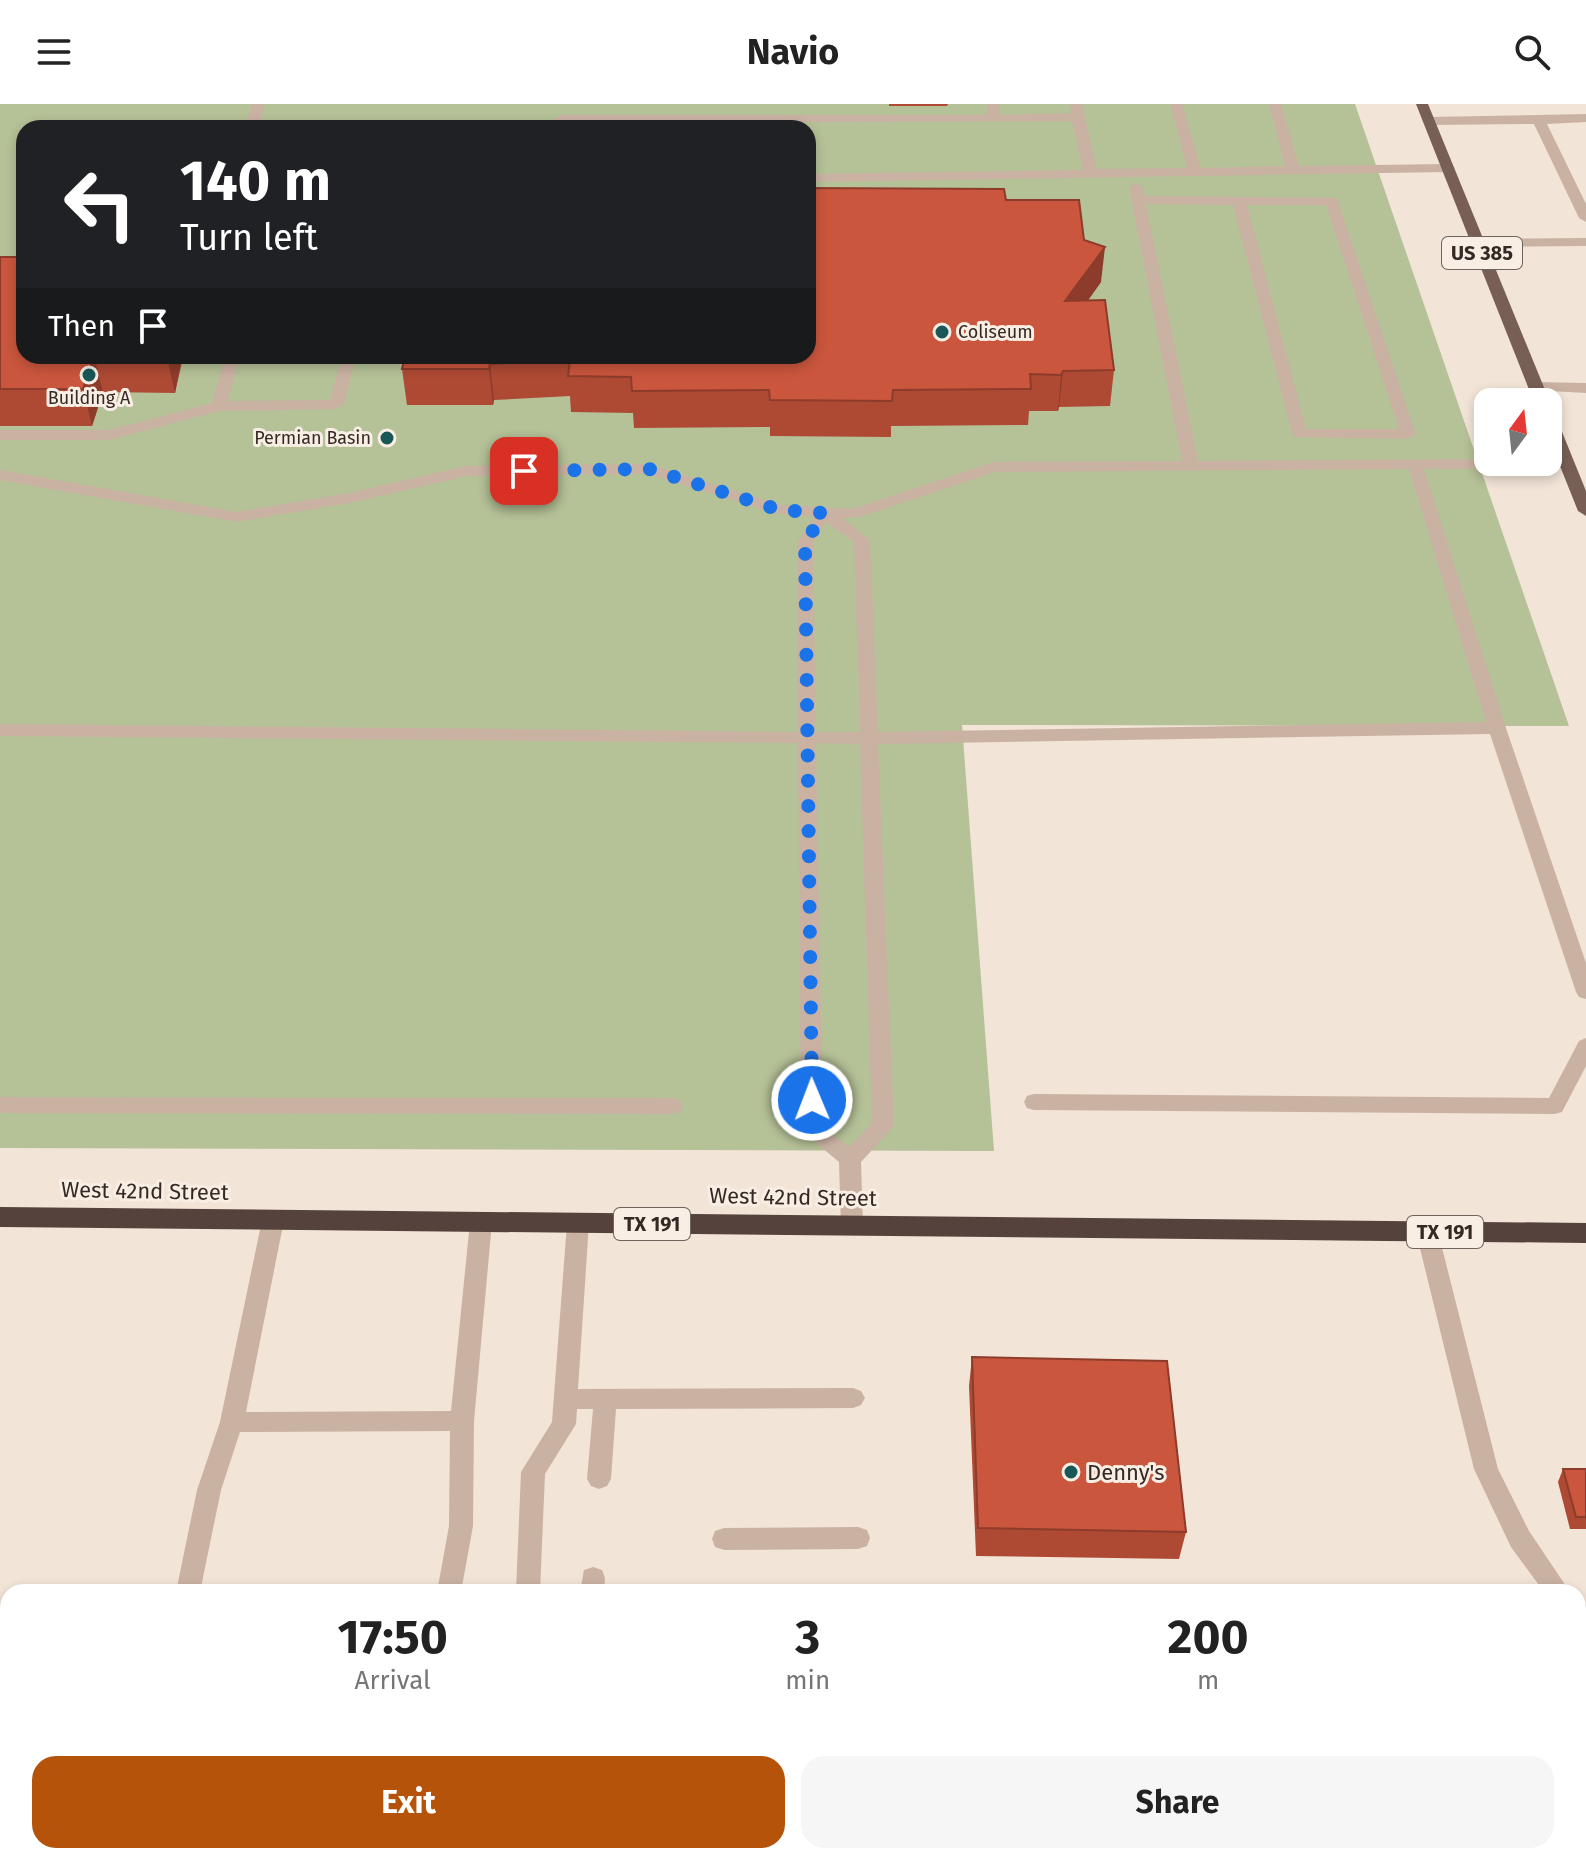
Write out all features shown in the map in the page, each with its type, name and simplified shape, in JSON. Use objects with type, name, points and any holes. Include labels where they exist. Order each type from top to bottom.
[{"type":"highway","name":"West 42nd Street","points":[[0,1217],[1586,1233]]},
{"type":"main road","name":"US 385","points":[[1422,104],[1536,388]]},
{"type":"main road","points":[[1562,451],[1585,507]]},
{"type":"street","points":[[993,104],[994,119]]},
{"type":"street","points":[[1176,104],[1195,172]]},
{"type":"street","points":[[1275,104],[1293,170]]},
{"type":"street","points":[[816,121],[994,119],[1077,111],[1091,174]]},
{"type":"street","points":[[1429,121],[1586,118]]},
{"type":"street","points":[[1539,120],[1586,218]]},
{"type":"street","points":[[816,178],[1448,168]]},
{"type":"street","points":[[1133,173],[1191,465]]},
{"type":"street","points":[[1139,200],[1332,201],[1408,434],[1299,434]]},
{"type":"street","points":[[1239,200],[1307,465]]},
{"type":"street","points":[[1478,243],[1586,242]]},
{"type":"street","points":[[219,406],[230,364]]},
{"type":"street","points":[[0,435],[109,435],[219,406],[336,404],[347,364]]},
{"type":"street","points":[[1562,392],[1586,388]]},
{"type":"street","points":[[0,475],[237,517],[349,498],[467,471],[649,469],[780,510],[853,514],[994,467],[1567,463]]},
{"type":"street","points":[[1415,464],[1497,728],[1586,992]]},
{"type":"street","points":[[824,513],[805,543],[812,1130],[850,1159]]},
{"type":"street","points":[[824,513],[862,540],[883,1126],[850,1159],[852,1226]]},
{"type":"street","points":[[0,730],[869,738],[1497,728]]},
{"type":"street","points":[[1034,1102],[1555,1106],[1586,1046]]},
{"type":"street","points":[[0,1105],[673,1106]]},
{"type":"street","points":[[190,1584],[209,1490],[232,1422],[273,1220]]},
{"type":"street","points":[[450,1584],[461,1526],[462,1421],[481,1222]]},
{"type":"street","points":[[528,1584],[533,1472],[564,1424],[578,1223]]},
{"type":"street","points":[[1427,1232],[1486,1469],[1520,1539],[1552,1584]]},
{"type":"street","points":[[599,1479],[605,1398]]},
{"type":"street","points":[[566,1399],[853,1398]]},
{"type":"street","points":[[232,1422],[462,1421]]},
{"type":"street","points":[[724,1539],[858,1538]]},
{"type":"green space","points":[[0,104],[1355,104],[1474,450],[1474,476],[1483,476],[1569,726],[962,725],[994,1151],[0,1148]]},
{"type":"building","name":"Coliseum","points":[[816,188],[1004,189],[1006,200],[1079,200],[1084,240],[1105,247],[1065,301],[1105,300],[1114,370],[1063,371],[1061,375],[1030,374],[1031,389],[893,390],[892,401],[770,400],[769,390],[632,391],[631,377],[568,376],[570,364],[816,364]]},
{"type":"building","points":[[0,257],[16,257],[16,364],[91,364],[83,389],[0,389]]},
{"type":"building","name":"Coliseum","points":[[403,364],[490,364],[489,369],[402,369]]},
{"type":"building","name":"Denny's","points":[[972,1357],[1167,1361],[1186,1532],[978,1528]]},
{"type":"building","points":[[1563,1469],[1586,1469],[1586,1517],[1576,1517]]},
{"type":"place","name":"Coliseum","points":[[942,332]]},
{"type":"place","name":"Building A","points":[[89,375]]},
{"type":"place","name":"Permian Basin","points":[[387,438]]},
{"type":"place","name":"Denny's","points":[[1071,1472]]},
{"type":"route","points":[[524,471],[649,469],[780,510],[824,513],[805,543],[812,1100]]}]
